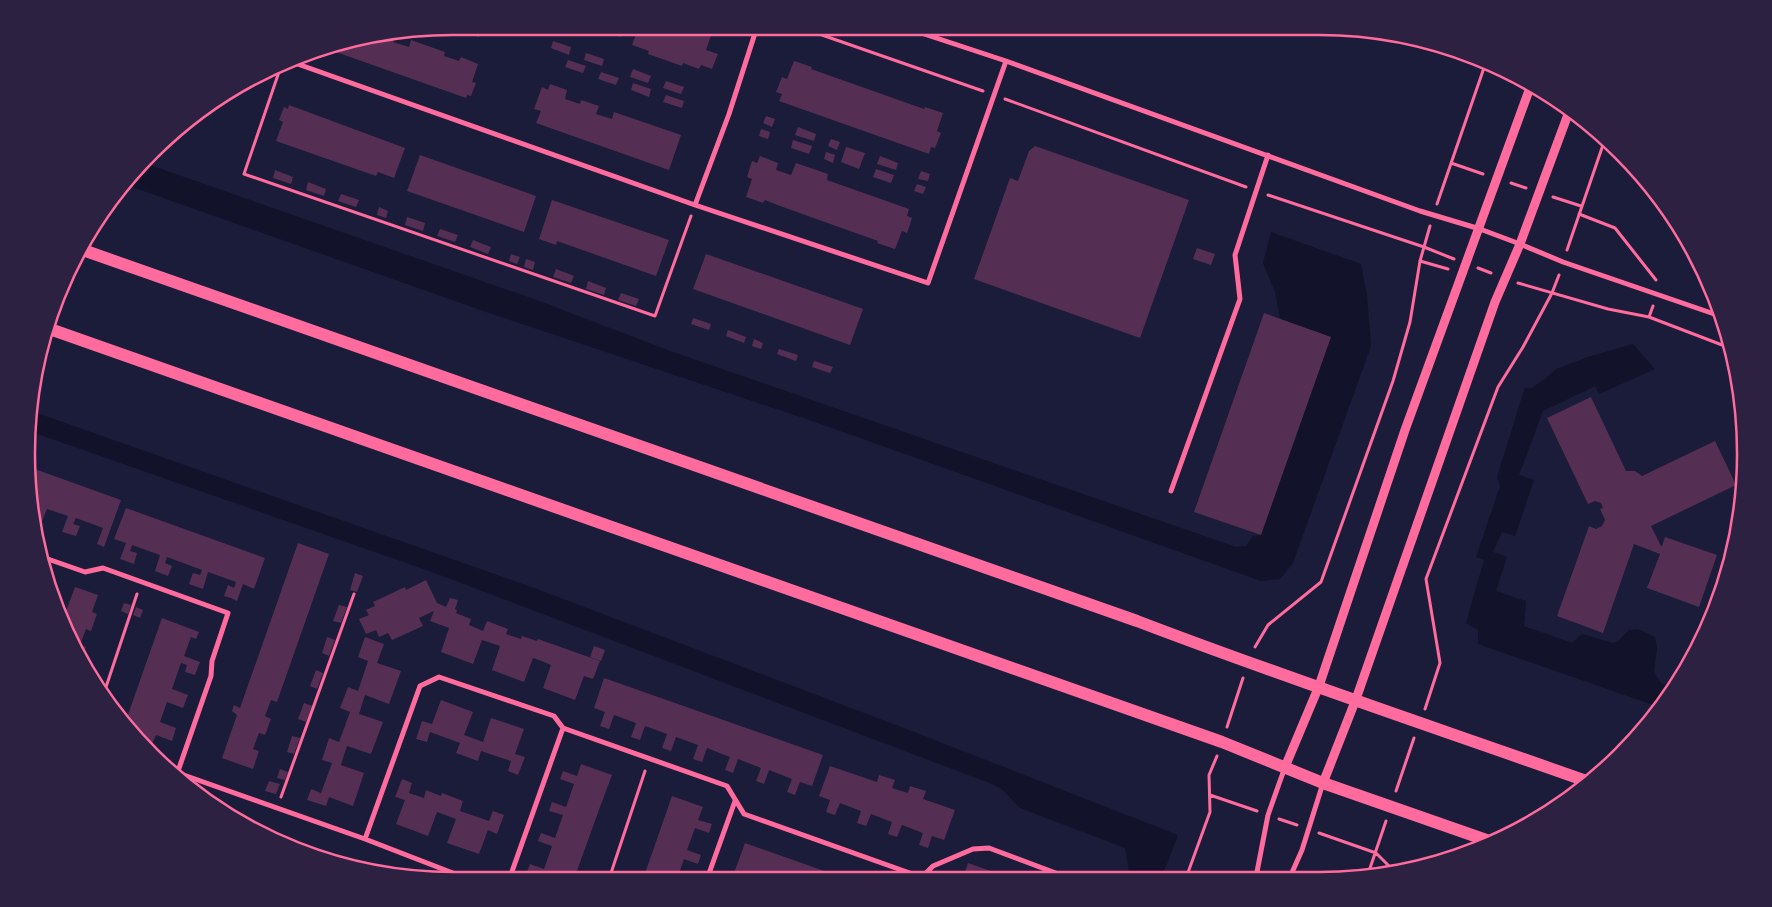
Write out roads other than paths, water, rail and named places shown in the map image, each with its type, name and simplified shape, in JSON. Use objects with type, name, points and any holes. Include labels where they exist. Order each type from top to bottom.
[{"type":"main road","points":[[87,251],[1581,779]]},
{"type":"main road","points":[[54,330],[1222,742],[1323,783],[1482,839]]},
{"type":"street","points":[[695,205],[729,114],[754,35]]},
{"type":"street","points":[[927,35],[1006,61],[1434,215],[1480,229],[1563,262],[1713,313]]},
{"type":"street","points":[[299,65],[695,205],[928,283],[1006,61]]},
{"type":"street","points":[[1257,872],[1268,816],[1285,767],[1319,686],[1405,430],[1529,91]]},
{"type":"street","points":[[1292,872],[1302,850],[1323,783],[1356,699],[1495,302],[1520,244],[1567,117]]},
{"type":"street","points":[[1170,491],[1240,299],[1235,255],[1268,155]]},
{"type":"street","points":[[48,559],[85,572],[103,568],[228,613],[212,661],[211,676],[180,769]]},
{"type":"street","points":[[365,839],[420,686],[439,677],[554,716],[563,728],[727,786],[744,814],[907,872]]},
{"type":"street","points":[[512,872],[563,728]]},
{"type":"street","points":[[190,778],[365,839],[450,872]]},
{"type":"street","points":[[710,872],[735,801]]},
{"type":"street","points":[[926,872],[933,866],[973,849],[989,848],[1053,872]]}]
